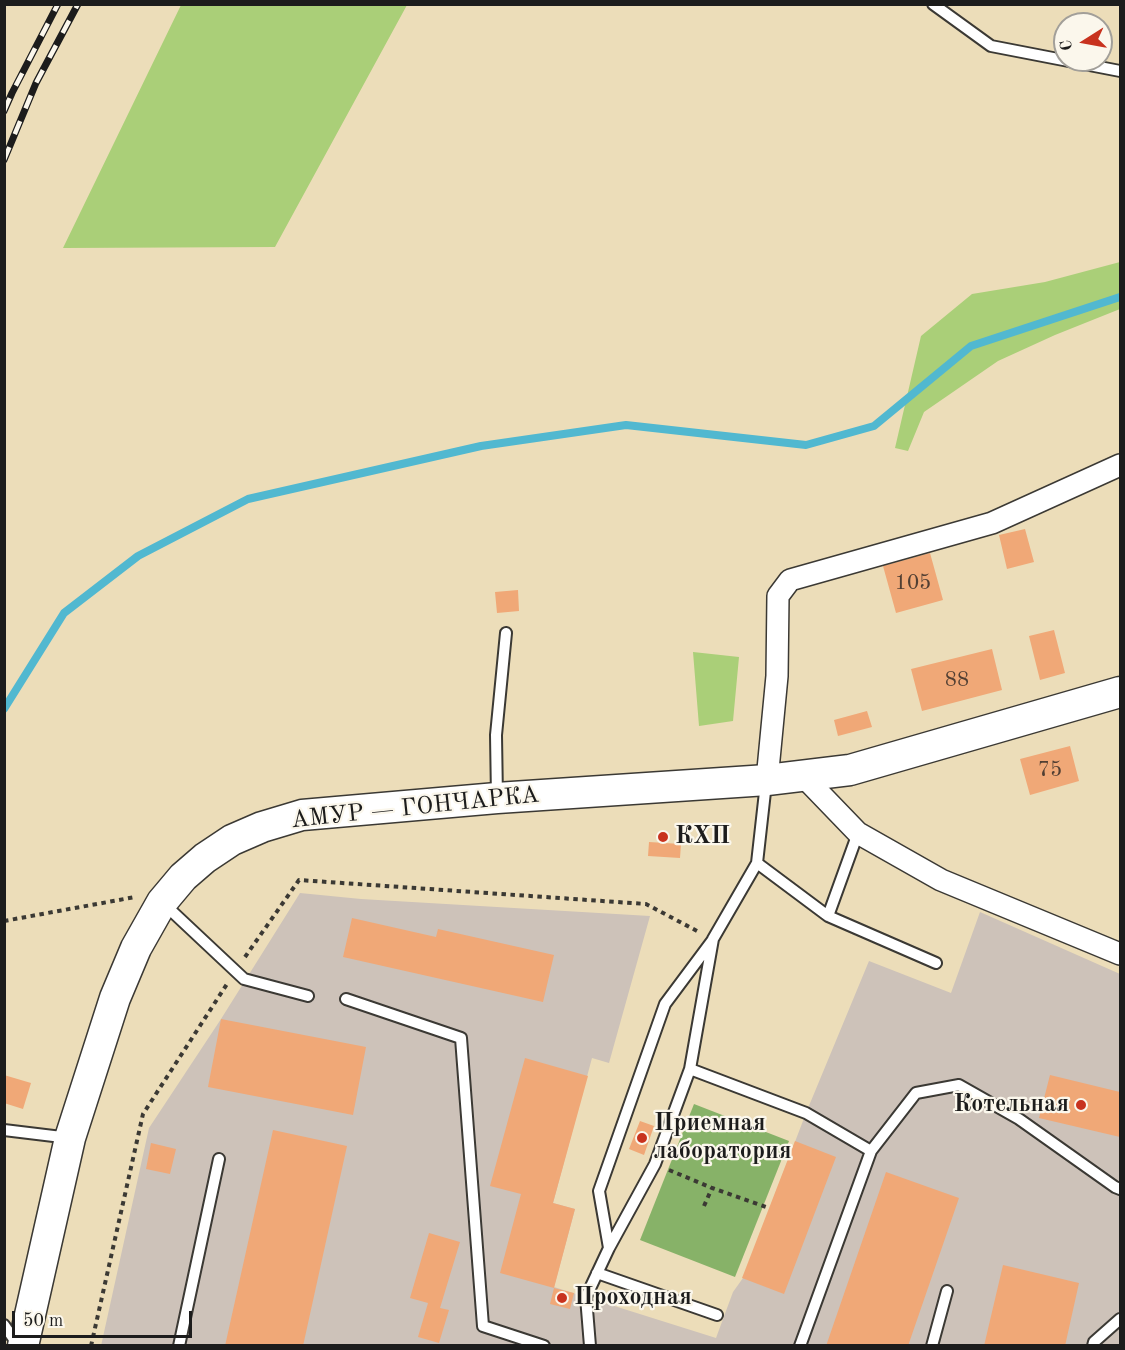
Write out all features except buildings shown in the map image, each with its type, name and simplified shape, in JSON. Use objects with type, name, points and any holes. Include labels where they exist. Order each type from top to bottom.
[{"type":"street","points":[[767,780],[777,676],[778,596],[790,580],[992,523],[1120,465]]},
{"type":"street","name":"АМУР — ГОНЧАРКА","points":[[21,1346],[70,1138],[115,998],[136,948],[162,902],[205,858],[232,840],[262,827],[302,815],[497,798],[804,777],[850,770],[1120,692]]},
{"type":"street","points":[[804,777],[858,833],[941,880],[1120,954]]},
{"type":"lane","points":[[933,4],[992,46],[1120,71]]},
{"type":"lane","points":[[497,798],[496,735],[506,633]]},
{"type":"lane","points":[[609,1248],[599,1191],[665,1004],[713,939],[757,863],[767,780]]},
{"type":"lane","points":[[828,916],[858,833]]},
{"type":"lane","points":[[757,863],[828,916],[936,963]]},
{"type":"lane","points":[[162,902],[244,979],[308,996]]},
{"type":"lane","points":[[590,1346],[586,1297],[609,1248],[655,1164],[690,1069],[713,939]]},
{"type":"lane","points":[[346,999],[461,1038],[483,1326],[544,1346]]},
{"type":"lane","points":[[690,1069],[806,1113],[871,1151]]},
{"type":"lane","points":[[800,1346],[871,1151],[916,1093],[959,1085],[1018,1119],[1120,1189]]},
{"type":"lane","points":[[4,1130],[70,1138]]},
{"type":"lane","points":[[178,1346],[219,1159]]},
{"type":"lane","points":[[597,1273],[717,1315]]},
{"type":"lane","points":[[932,1346],[947,1291]]},
{"type":"lane","points":[[1093,1346],[1094,1342],[1120,1319]]},
{"type":"lane","points":[[4,1325],[21,1346]]},
{"type":"path","points":[[91,1346],[143,1114],[236,970],[299,880],[646,904],[713,939]]},
{"type":"path","points":[[4,921],[133,896],[162,902]]},
{"type":"path","points":[[655,1164],[712,1188],[769,1208]]},
{"type":"path","points":[[704,1206],[712,1188]]},
{"type":"shaded area","points":[[300,893],[361,899],[650,916],[609,1063],[592,1058],[553,1203],[575,1209],[554,1287],[716,1338],[733,1292],[743,1278],[806,1113],[869,961],[951,993],[980,912],[1120,974],[1120,1345],[101,1346],[149,1128]]},
{"type":"green space","points":[[181,5],[407,5],[275,247],[63,248]]},
{"type":"green space","points":[[1120,262],[1120,309],[998,361],[924,412],[908,451],[895,448],[921,336],[972,294],[1045,282]]},
{"type":"green space","points":[[693,652],[739,657],[733,721],[699,726]]},
{"type":"green space","points":[[694,1104],[789,1141],[735,1277],[640,1240]]},
{"type":"waterway","points":[[4,709],[64,613],[138,556],[248,499],[481,446],[626,425],[806,445],[874,426],[971,346],[1120,297]]},
{"type":"railway","points":[[4,111],[58,4]]},
{"type":"railway","points":[[4,160],[36,83],[78,4]]},
{"type":"place","name":"КХП","points":[[663,837]]},
{"type":"place","name":"Котельная","points":[[1081,1105]]},
{"type":"place","name":"Приемная лаборатория","points":[[642,1138]]},
{"type":"place","name":"Проходная","points":[[562,1298]]}]
